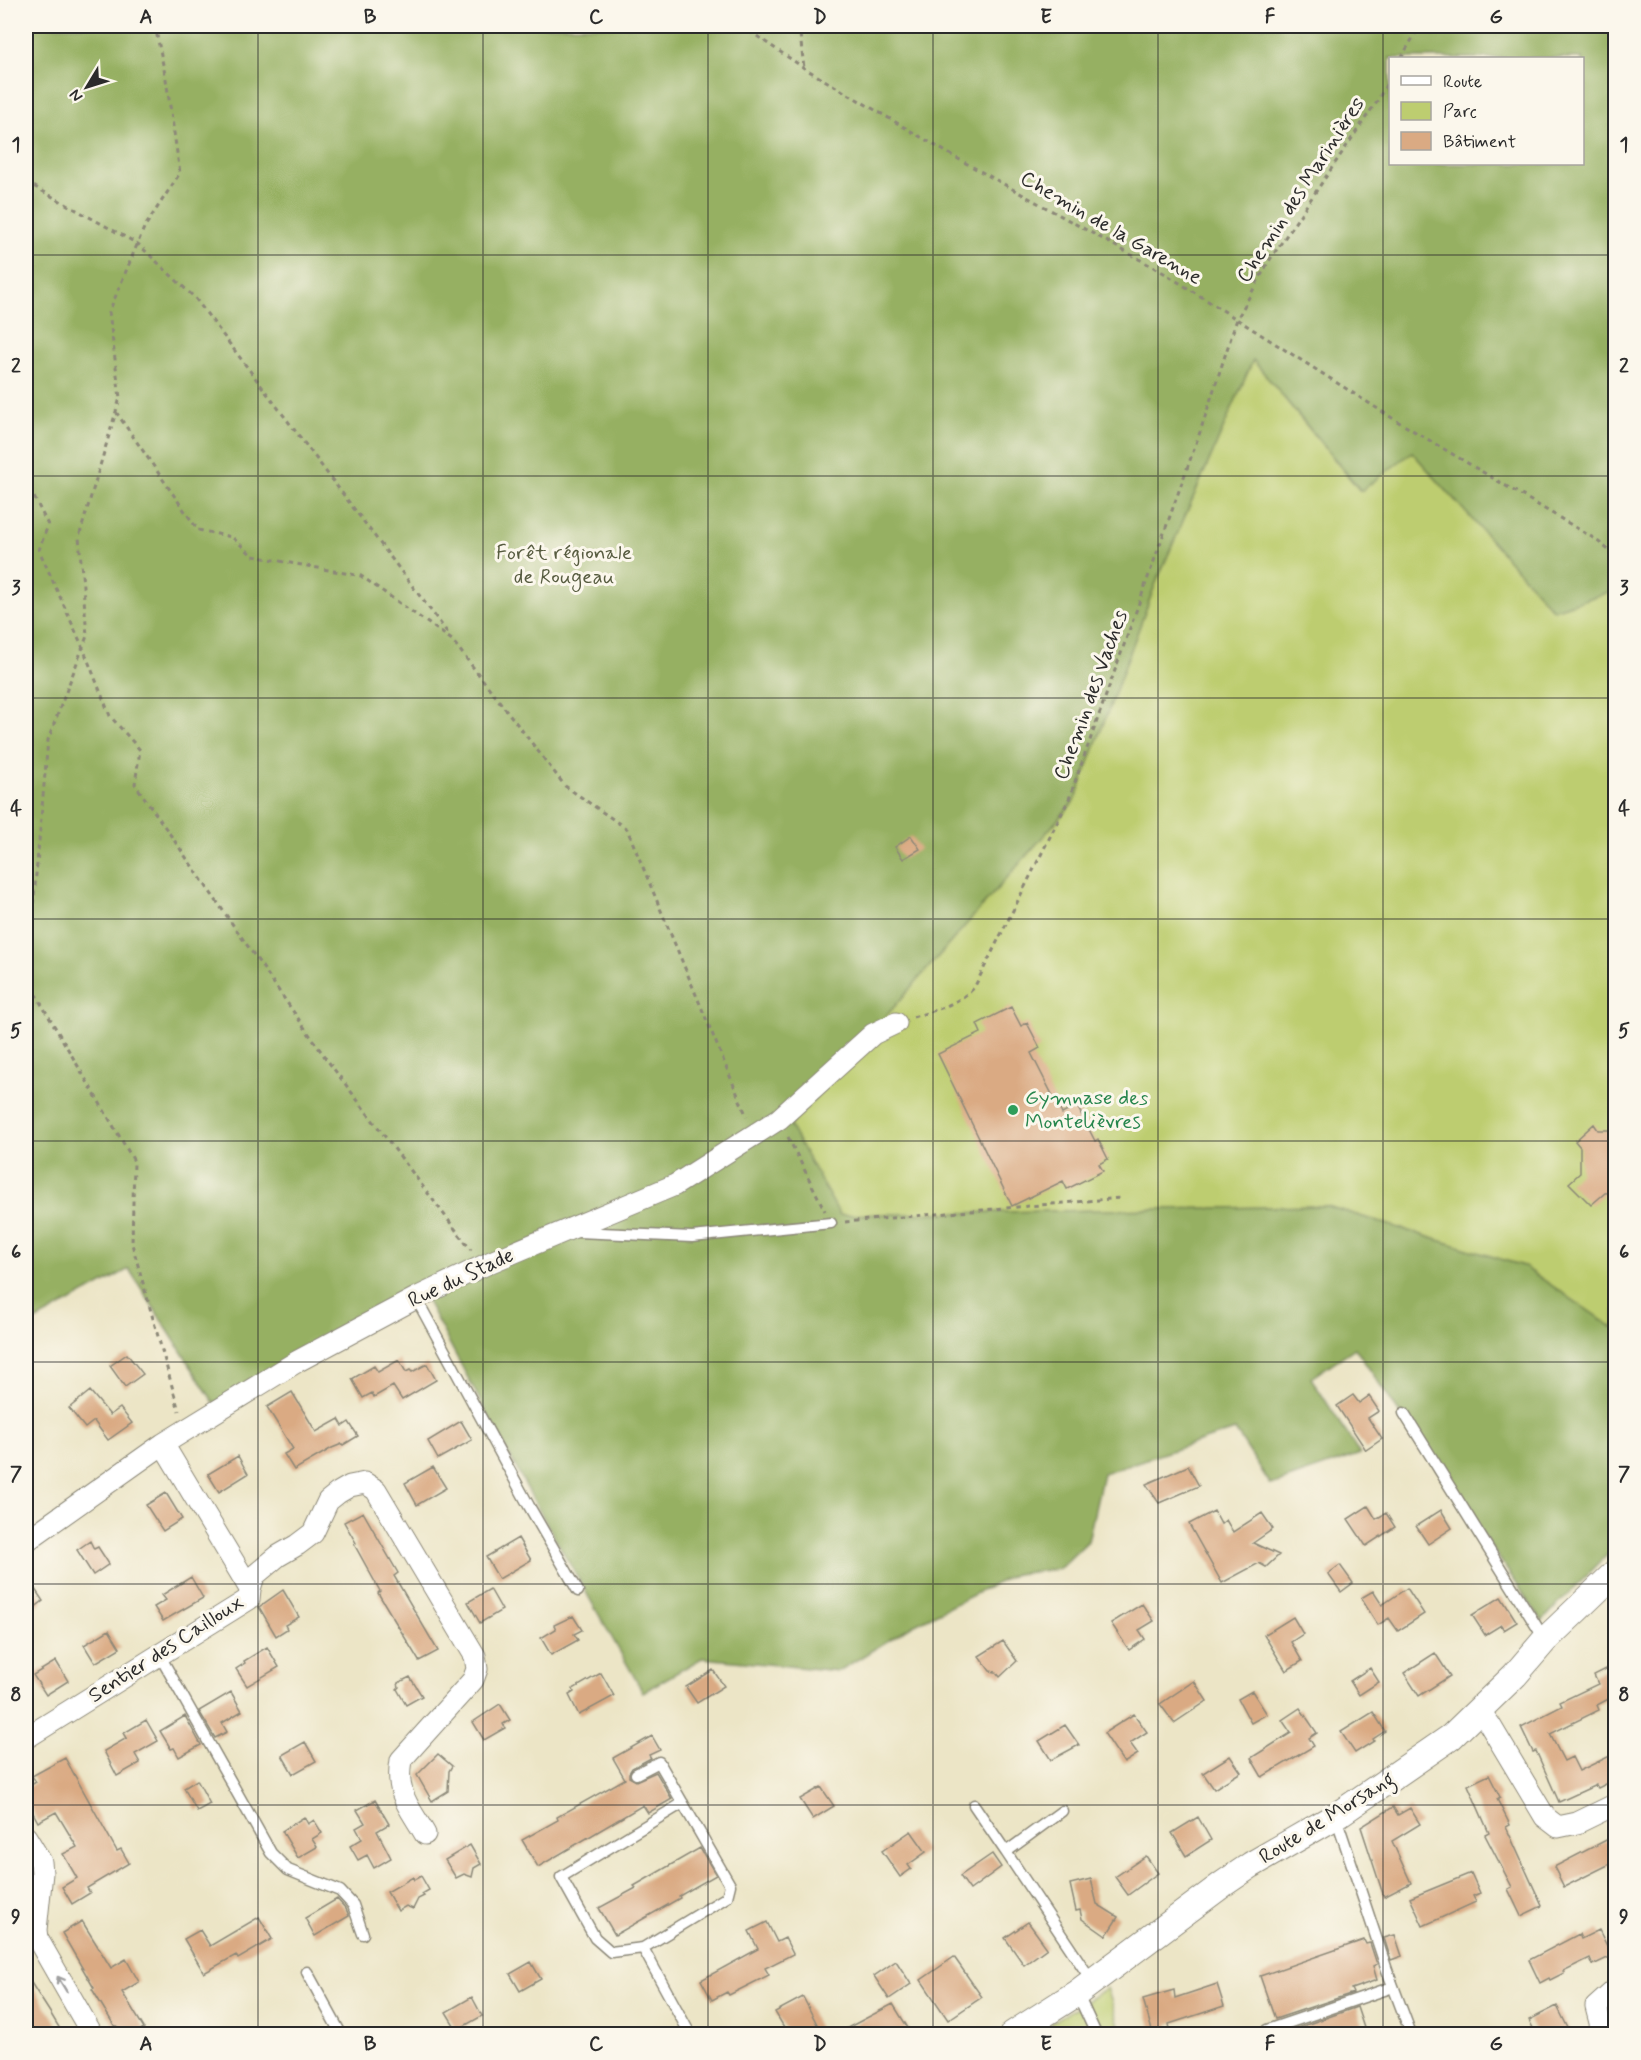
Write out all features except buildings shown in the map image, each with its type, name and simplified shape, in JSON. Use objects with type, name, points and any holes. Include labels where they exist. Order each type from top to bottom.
[{"type":"street","name":"Rue du Stade","points":[[26,1541],[163,1444],[298,1361],[416,1298],[483,1266],[675,1185],[779,1119],[873,1034],[896,1023]]},
{"type":"street","name":"Sentier des Cailloux","points":[[26,1738],[249,1599],[250,1589],[163,1444]]},
{"type":"street","points":[[250,1589],[254,1576],[278,1556],[313,1533],[328,1501],[338,1493],[350,1486],[365,1483],[376,1490],[475,1656],[477,1669],[473,1680],[401,1760],[398,1777],[400,1791],[426,1834]]},
{"type":"street","name":"Route de Morsang","points":[[1012,2034],[1041,2027],[1084,1987],[1223,1884],[1251,1865],[1336,1816],[1451,1737],[1515,1675],[1545,1640],[1616,1572]]},
{"type":"street","points":[[1479,1710],[1545,1817],[1558,1827],[1577,1823],[1616,1804]]},
{"type":"street","points":[[26,1837],[41,1863],[37,1938],[92,2034]]},
{"type":"street","points":[[1603,2034],[1596,2007],[1616,1989]]},
{"type":"lane","points":[[568,1231],[692,1237],[831,1224]]},
{"type":"lane","points":[[416,1298],[578,1591]]},
{"type":"lane","points":[[1404,1413],[1545,1640]]},
{"type":"lane","points":[[160,1656],[271,1853],[288,1870],[340,1891],[353,1905],[363,1934]]},
{"type":"lane","points":[[636,1773],[659,1762],[730,1885],[726,1897],[643,1948],[611,1952],[595,1938],[561,1877],[682,1803]]},
{"type":"lane","points":[[974,1805],[1006,1852],[1084,1987],[1096,2034]]},
{"type":"lane","points":[[1006,1852],[1062,1811]]},
{"type":"lane","points":[[1336,1816],[1411,2034]]},
{"type":"lane","points":[[643,1948],[690,2034]]},
{"type":"lane","points":[[307,1972],[341,2034]]},
{"type":"lane","points":[[1267,2030],[1393,1987]]},
{"type":"path","points":[[26,952],[31,931],[48,740],[87,636],[79,537],[120,398],[109,312],[144,228],[180,174],[166,79],[155,26]]},
{"type":"path","name":"Chemin de la Garenne","points":[[742,26],[804,68],[953,156],[1164,273],[1397,421],[1594,539],[1616,556]]},
{"type":"path","points":[[799,26],[804,68]]},
{"type":"path","points":[[1402,57],[1420,26]]},
{"type":"path","name":"Chemin des Marinières","points":[[1237,319],[1269,261],[1389,80]]},
{"type":"path","points":[[26,182],[138,244],[195,298],[452,640],[565,786],[627,829],[754,1134]]},
{"type":"path","name":"Chemin des Vaches","points":[[896,1023],[950,1005],[963,998],[974,987],[1069,799],[1200,432],[1237,319]]},
{"type":"path","points":[[116,412],[198,530],[232,537],[253,556],[361,576],[452,640]]},
{"type":"path","points":[[26,481],[48,525],[39,550],[83,648],[110,716],[140,750],[135,784],[327,1060],[483,1266]]},
{"type":"path","points":[[26,922],[31,931]]},
{"type":"path","points":[[26,978],[134,1161],[132,1244],[180,1416],[189,1427]]},
{"type":"path","points":[[779,1119],[831,1224],[1121,1198]]},
{"type":"green space","name":"Forêt régionale de Rougeau","points":[[26,26],[1615,26],[1615,590],[1553,610],[1412,452],[1361,491],[1253,360],[1155,585],[1075,800],[790,1126],[840,1215],[1327,1206],[1523,1266],[1615,1329],[1615,1547],[1542,1621],[1355,1348],[1311,1378],[1360,1454],[1271,1485],[1235,1430],[1103,1473],[1088,1541],[1059,1569],[1015,1574],[913,1625],[839,1671],[702,1658],[643,1692],[535,1503],[424,1296],[214,1403],[129,1269],[26,1326]]},
{"type":"green space","points":[[1253,360],[1360,491],[1412,452],[1553,610],[1615,590],[1615,1329],[1523,1266],[1327,1206],[840,1215],[789,1126],[1075,800],[1155,585]]},
{"type":"green space","points":[[1107,1988],[1122,2034],[1055,2034],[1051,2023]]},
{"type":"place","name":"Gymnase des Montelièvres","points":[[1013,1110]]}]
